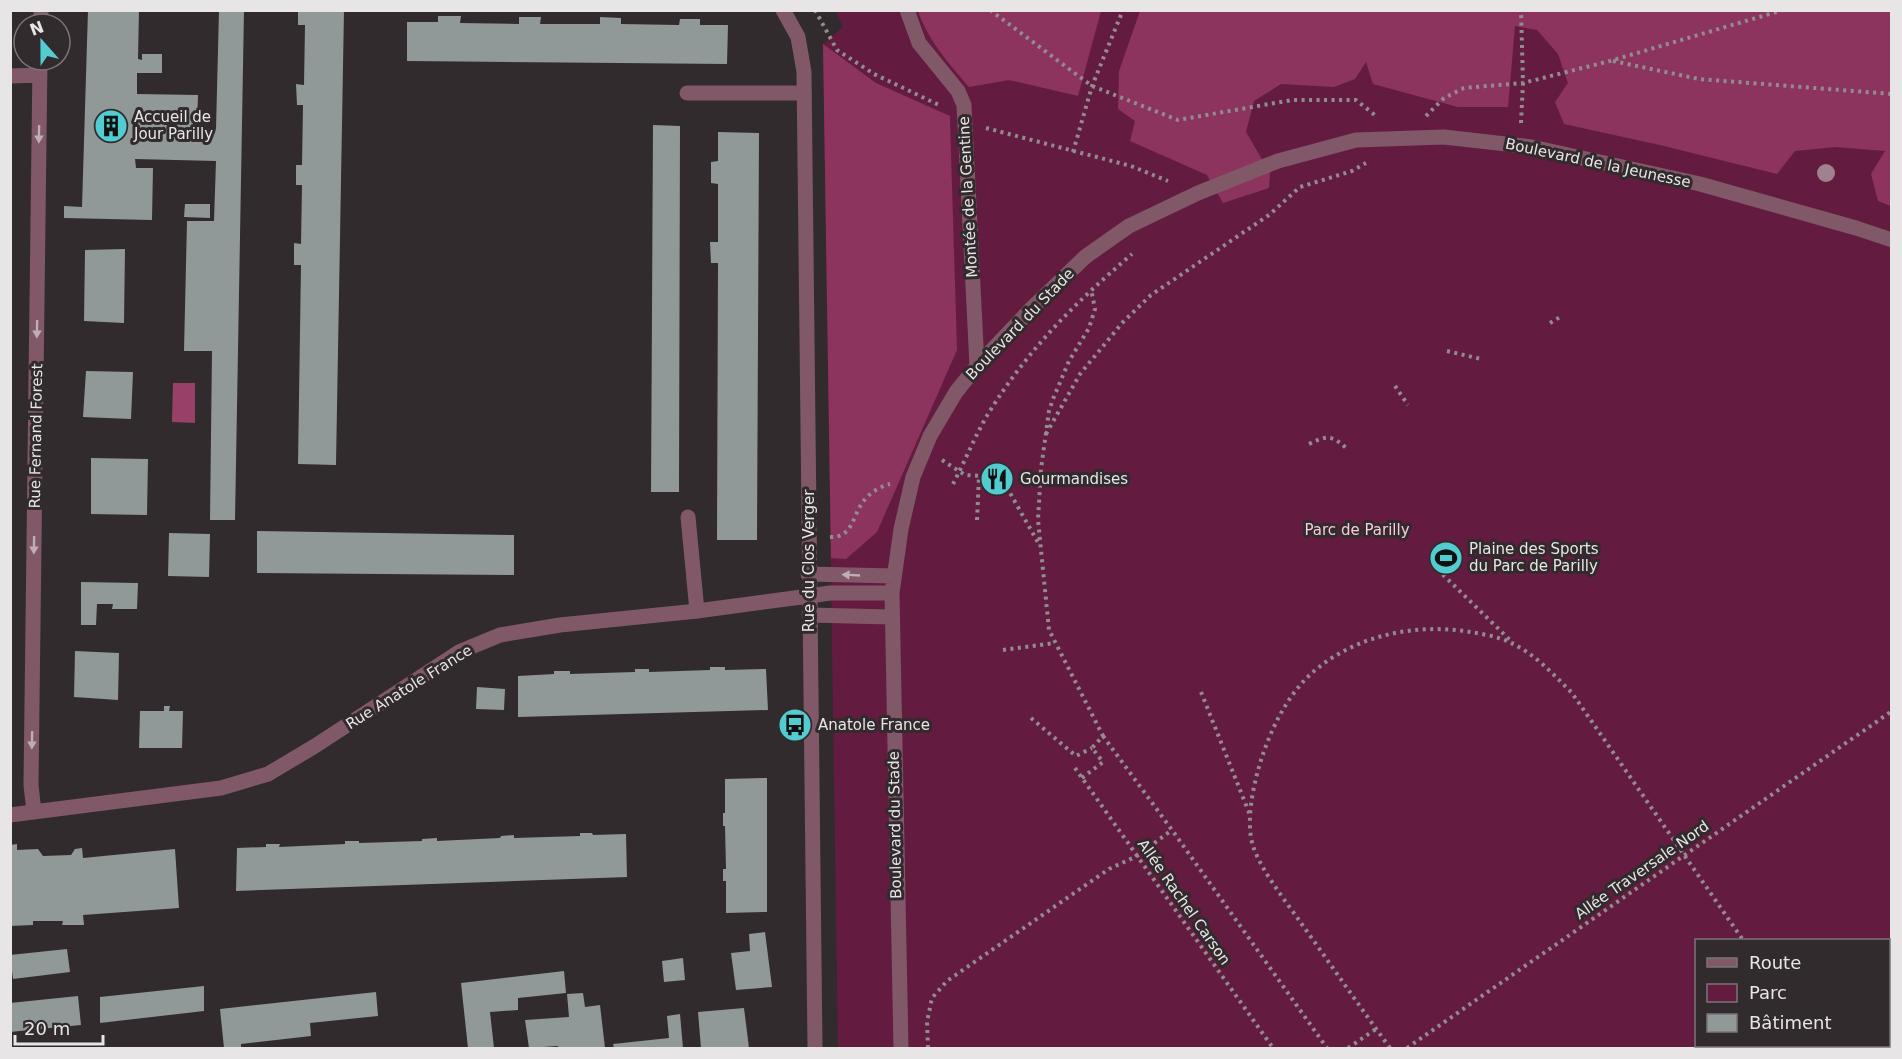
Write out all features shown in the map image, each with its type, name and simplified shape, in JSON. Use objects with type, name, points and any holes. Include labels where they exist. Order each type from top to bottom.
[{"type":"street","name":"Rue du Clos Verger","points":[[783,10],[798,37],[804,72],[808,596],[815,1048]]},
{"type":"street","name":"Montée de la Gentine","points":[[907,10],[919,43],[958,91],[964,105],[977,366]]},
{"type":"street","points":[[10,76],[25,72]]},
{"type":"street","name":"Rue Fernand Forest","points":[[34,812],[31,785],[40,72]]},
{"type":"street","points":[[687,93],[804,93]]},
{"type":"street","name":"Boulevard de la Jeunesse","points":[[1198,193],[1278,161],[1356,140],[1444,136],[1532,147],[1700,184],[1892,240]]},
{"type":"street","name":"Boulevard du Stade","points":[[901,1048],[891,617],[901,529],[911,483],[925,449],[956,392],[977,366],[1030,310],[1085,257],[1129,226],[1198,193]]},
{"type":"street","points":[[688,517],[697,611]]},
{"type":"street","points":[[808,574],[894,576]]},
{"type":"street","name":"Rue Anatole France","points":[[10,815],[221,788],[268,774],[315,747],[459,652],[500,635],[560,625],[697,611],[830,593],[892,593]]},
{"type":"street","points":[[809,615],[891,617]]},
{"type":"path","points":[[815,10],[837,50],[874,74],[991,131],[1131,166],[1198,193]]},
{"type":"path","points":[[990,10],[1092,86],[1178,120],[1292,100],[1356,100],[1403,138],[1444,98],[1464,88],[1523,83],[1610,61],[1783,10]]},
{"type":"path","points":[[1073,152],[1092,86],[1123,10]]},
{"type":"path","points":[[1521,10],[1523,83],[1521,133],[1532,147]]},
{"type":"path","points":[[1610,61],[1699,79],[1892,94]]},
{"type":"path","points":[[1046,434],[1080,374],[1123,322],[1151,295],[1269,215],[1300,187],[1352,171],[1369,160]]},
{"type":"path","points":[[954,484],[988,416],[1026,359],[1091,289],[1136,251]]},
{"type":"path","points":[[1091,289],[1095,309],[1089,328],[1069,361],[1053,399],[1041,469],[1038,520],[1049,630],[1103,736],[1327,1048]]},
{"type":"path","points":[[1550,323],[1560,317]]},
{"type":"path","points":[[1447,351],[1481,359]]},
{"type":"path","points":[[1395,386],[1408,405]]},
{"type":"path","points":[[1309,444],[1325,437],[1337,439],[1346,448]]},
{"type":"path","points":[[925,449],[965,475],[1001,477],[1042,550]]},
{"type":"path","points":[[977,520],[979,476]]},
{"type":"path","points":[[808,537],[837,537],[850,530],[862,502],[874,491],[888,484],[911,483]]},
{"type":"path","points":[[1432,564],[1513,644],[1544,665],[1572,693],[1742,939]]},
{"type":"path","points":[[1390,1048],[1271,879],[1253,845],[1250,816],[1258,768],[1269,737],[1285,705],[1312,673],[1340,654],[1377,637],[1408,630],[1447,629],[1484,634],[1513,644]]},
{"type":"path","points":[[1003,650],[1055,643]]},
{"type":"path","points":[[1201,692],[1250,816]]},
{"type":"path","name":"Allée Traversale Nord","points":[[1407,1048],[1892,711]]},
{"type":"path","points":[[1031,718],[1076,756],[1092,748],[1103,736]]},
{"type":"path","points":[[1082,778],[1103,762],[1092,748]]},
{"type":"path","name":"Allée Rachel Carson","points":[[1075,768],[1273,1048]]},
{"type":"path","points":[[928,1048],[927,1022],[932,998],[947,981],[1109,869],[1137,856],[1172,830]]},
{"type":"path","points":[[1348,1048],[1376,1029]]},
{"type":"green space","name":"Parc de Parilly","points":[[835,10],[1891,11],[1891,1048],[838,1048],[823,44],[843,27]]},
{"type":"shaded area","points":[[918,10],[1101,11],[1078,96],[1009,80],[969,87],[933,42]]},
{"type":"shaded area","points":[[1140,11],[1891,11],[1891,206],[1878,201],[1871,174],[1885,151],[1835,147],[1795,151],[1777,174],[1564,124],[1555,102],[1568,83],[1558,54],[1537,30],[1515,26],[1508,107],[1458,107],[1373,84],[1366,62],[1355,79],[1334,87],[1281,84],[1254,101],[1246,132],[1270,173],[1269,188],[1223,203],[1207,175],[1130,141],[1135,121],[1118,109],[1119,71]]},
{"type":"shaded area","points":[[823,44],[876,83],[950,116],[957,350],[877,532],[846,559],[831,558]]},
{"type":"shaded area","points":[[173,383],[195,383],[195,423],[172,422]]},
{"type":"building","points":[[88,10],[139,10],[138,59],[142,60],[142,54],[162,54],[162,73],[137,73],[137,94],[198,95],[197,128],[216,129],[219,10],[244,10],[235,520],[210,520],[212,351],[184,351],[187,221],[214,221],[216,161],[135,159],[136,168],[153,168],[152,220],[64,218],[64,206],[82,207]]},
{"type":"building","points":[[298,10],[344,10],[336,465],[298,464],[301,265],[294,265],[294,243],[301,244],[302,185],[296,185],[296,165],[302,165],[303,105],[297,105],[296,84],[304,85],[305,25],[298,25]]},
{"type":"building","points":[[438,16],[461,16],[460,23],[519,24],[519,17],[541,17],[540,24],[600,24],[600,17],[621,18],[621,24],[679,25],[680,19],[700,19],[700,25],[728,25],[727,64],[407,61],[407,22],[438,22]]},
{"type":"building","points":[[653,125],[680,126],[679,492],[651,492]]},
{"type":"building","points":[[718,132],[759,133],[757,540],[717,540],[718,263],[711,263],[710,242],[718,242],[718,184],[711,183],[711,162],[718,161]]},
{"type":"building","points":[[185,204],[210,204],[210,218],[184,217]]},
{"type":"building","points":[[125,249],[124,323],[84,321],[85,250]]},
{"type":"building","points":[[86,371],[133,372],[131,419],[83,417]]},
{"type":"building","points":[[91,458],[148,459],[147,515],[91,514]]},
{"type":"building","points":[[257,531],[514,535],[514,575],[257,573]]},
{"type":"building","points":[[169,533],[210,534],[209,577],[168,576]]},
{"type":"building","points":[[81,582],[138,583],[137,609],[112,609],[113,604],[97,604],[96,625],[81,625]]},
{"type":"building","points":[[75,651],[119,653],[118,700],[74,697]]},
{"type":"building","points":[[710,667],[725,667],[725,670],[766,669],[768,710],[518,717],[518,676],[554,674],[554,671],[570,671],[570,674],[635,672],[635,669],[649,669],[649,672],[710,670]]},
{"type":"building","points":[[477,687],[505,689],[504,710],[476,709]]},
{"type":"building","points":[[164,706],[170,706],[169,711],[183,711],[182,748],[139,748],[140,711],[164,711]]},
{"type":"building","points":[[767,778],[767,912],[726,913],[726,881],[723,881],[723,869],[726,869],[725,826],[723,826],[725,779]]},
{"type":"building","points":[[580,833],[626,834],[627,877],[236,891],[237,848],[266,847],[266,844],[280,844],[279,847],[345,844],[345,841],[359,841],[359,843],[422,841],[422,839],[437,838],[437,841],[500,838],[514,835],[514,838],[580,836]]},
{"type":"building","points":[[17,844],[17,850],[38,849],[43,856],[71,855],[75,849],[82,848],[83,858],[175,849],[179,908],[83,915],[84,925],[62,925],[63,921],[33,921],[33,925],[10,926],[10,845]]},
{"type":"building","points":[[765,932],[772,987],[736,990],[731,953],[750,951],[749,934]]},
{"type":"building","points":[[67,949],[70,972],[13,979],[10,955]]},
{"type":"building","points":[[683,958],[685,980],[664,982],[662,961]]},
{"type":"building","points":[[564,971],[566,993],[518,998],[518,1010],[490,1012],[494,1048],[468,1048],[461,983]]},
{"type":"building","points":[[204,986],[204,1011],[100,1023],[100,997]]},
{"type":"building","points":[[376,992],[378,1016],[310,1023],[311,1036],[241,1044],[241,1048],[224,1048],[220,1009]]},
{"type":"building","points":[[583,993],[585,1007],[600,1005],[605,1048],[558,1048],[558,1046],[529,1048],[525,1020],[569,1017],[567,994]]},
{"type":"building","points":[[78,996],[81,1025],[10,1032],[10,1003]]},
{"type":"building","points":[[744,1008],[749,1048],[701,1048],[698,1012]]},
{"type":"building","points":[[680,1014],[683,1048],[614,1048],[613,1044],[669,1038],[667,1016]]},
{"type":"place","name":"Accueil de Jour Parilly","points":[[111,126]]},
{"type":"place","name":"Gourmandises","points":[[997,479]]},
{"type":"place","name":"Plaine des Sports du Parc de Parilly","points":[[1446,558]]},
{"type":"place","name":"Anatole France","points":[[795,725]]}]
